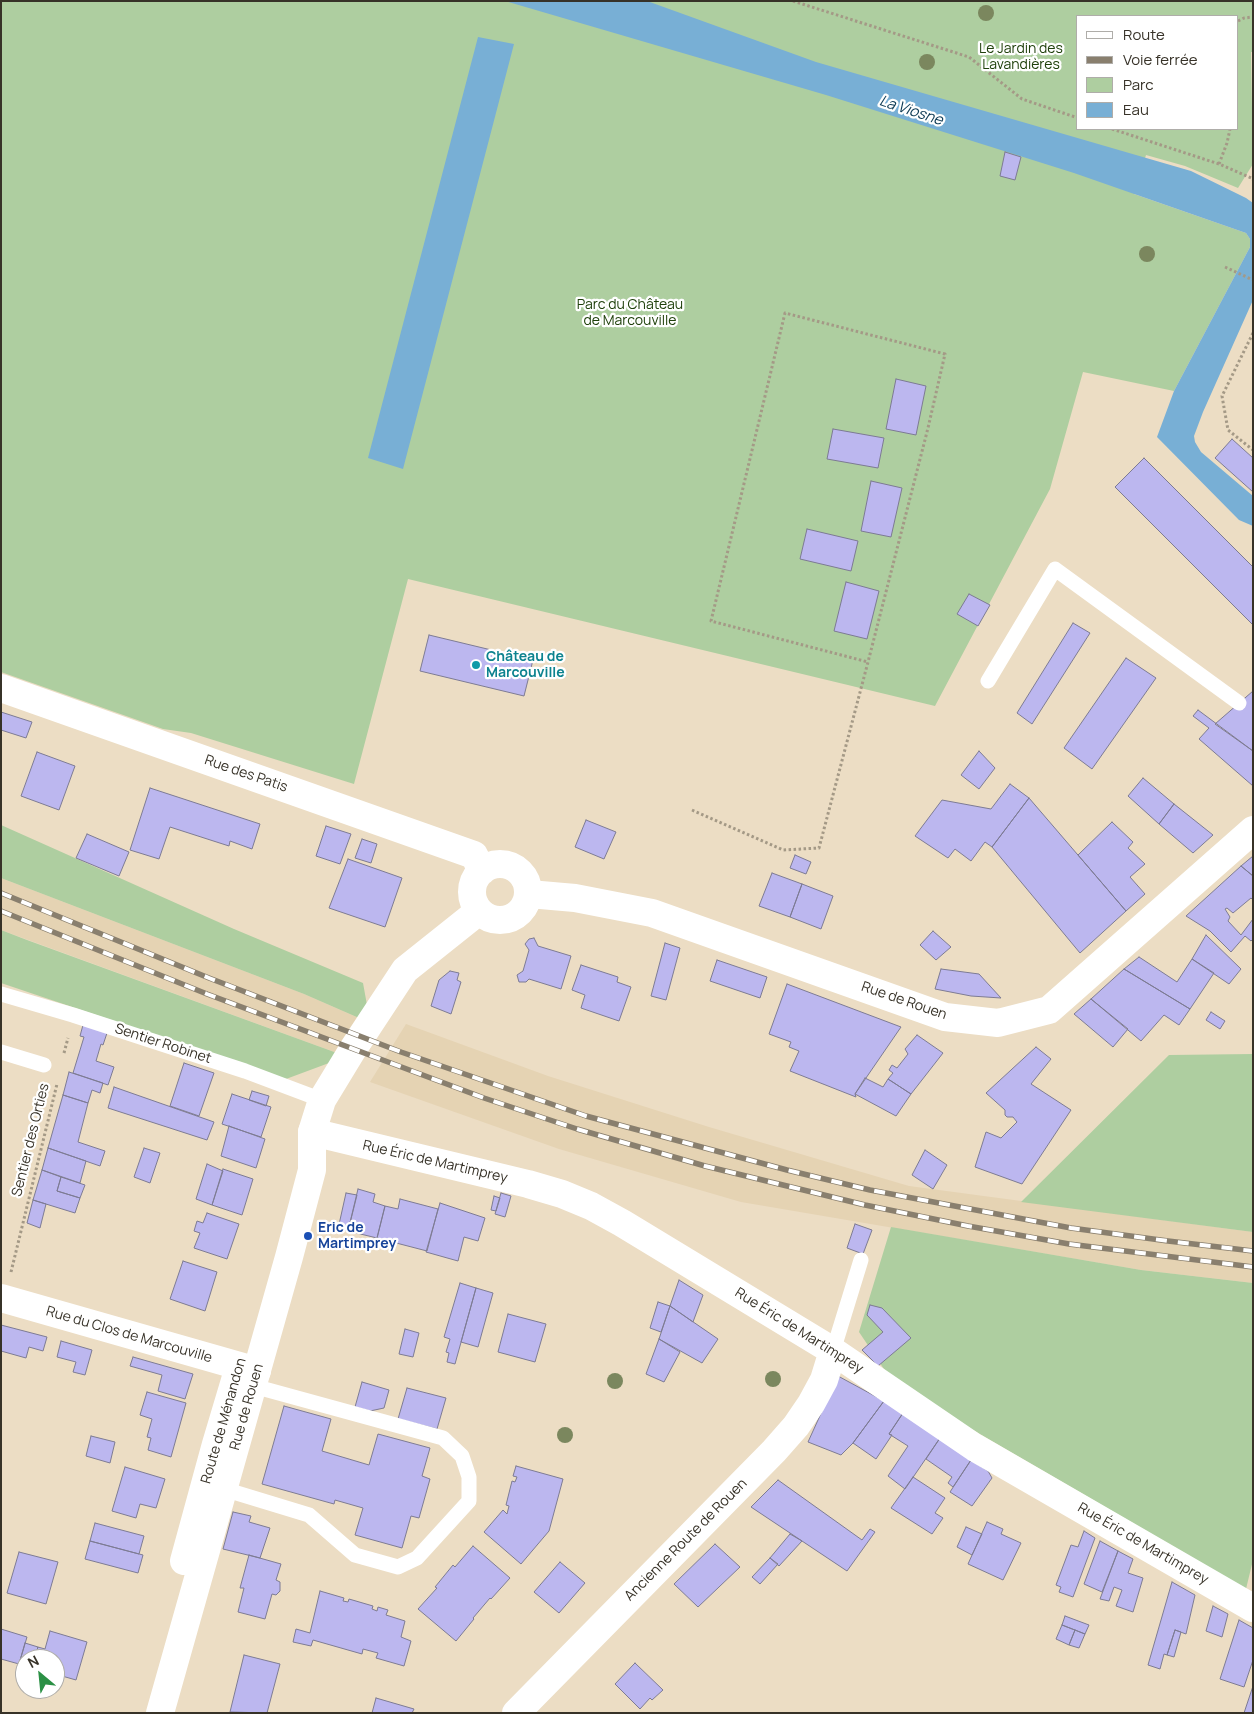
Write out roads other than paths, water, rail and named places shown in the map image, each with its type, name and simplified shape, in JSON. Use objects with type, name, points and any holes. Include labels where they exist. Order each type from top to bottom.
[{"type":"street","name":"Rue des Patis","points":[[1,688],[474,855],[482,871]]},
{"type":"street","name":"Rue de Rouen","points":[[529,894],[575,898],[652,913],[945,1017],[998,1023],[1049,1010],[1253,830]]},
{"type":"street","points":[[502,864],[513,867],[522,874],[528,883],[529,894],[526,905],[519,914],[510,920],[498,921],[488,918],[479,911],[473,902],[472,890],[475,880],[482,871],[491,865],[502,864]]},
{"type":"street","points":[[312,1132],[322,1100],[405,970],[479,911]]},
{"type":"street","name":"Rue Éric de Martimprey","points":[[312,1132],[528,1184],[562,1194],[591,1206],[833,1351],[974,1447],[1253,1608]]},
{"type":"street","name":"Route de Ménandon","points":[[142,1713],[215,1486],[246,1376],[293,1167],[312,1132]]},
{"type":"street","name":"Rue du Clos de Marcouville","points":[[3,1299],[246,1376]]},
{"type":"street","name":"Ancienne Route de Rouen","points":[[516,1713],[774,1451],[796,1426],[824,1380],[833,1351]]},
{"type":"street","points":[[160,1713],[215,1486]]},
{"type":"lane","points":[[988,681],[1055,569],[1239,703]]},
{"type":"lane","name":"Sentier Robinet","points":[[1,994],[73,1015],[245,1071],[322,1100]]},
{"type":"lane","points":[[1,1052],[44,1065]]},
{"type":"lane","points":[[833,1351],[861,1260]]},
{"type":"lane","points":[[215,1486],[309,1515],[355,1554],[398,1567],[418,1558],[469,1501],[469,1477],[462,1456],[443,1438],[246,1376]]},
{"type":"water","name":"La Viosne","points":[[505,1],[647,1],[816,62],[1191,171],[1246,198],[1253,203],[1253,300],[1194,436],[1201,452],[1253,496],[1253,526],[1239,520],[1157,437],[1174,391],[1250,247],[1250,239],[1246,233],[1074,173],[826,95]]},
{"type":"water","points":[[478,37],[514,44],[403,469],[368,458]]},
{"type":"railway","points":[[1,893],[209,978],[401,1052],[586,1116],[787,1170],[870,1190],[1071,1228],[1253,1251]]},
{"type":"railway","points":[[1,911],[207,994],[484,1098],[577,1129],[705,1166],[865,1205],[968,1226],[1069,1244],[1253,1267]]},
{"type":"place","name":"Château de Marcouville","points":[[476,665]]},
{"type":"place","name":"Eric de Martimprey","points":[[308,1236]]},
{"type":"park label","name":"Le Jardin des Lavandières","points":[[1021,58]]},
{"type":"park label","name":"Parc du Château de Marcouville","points":[[630,314]]}]
